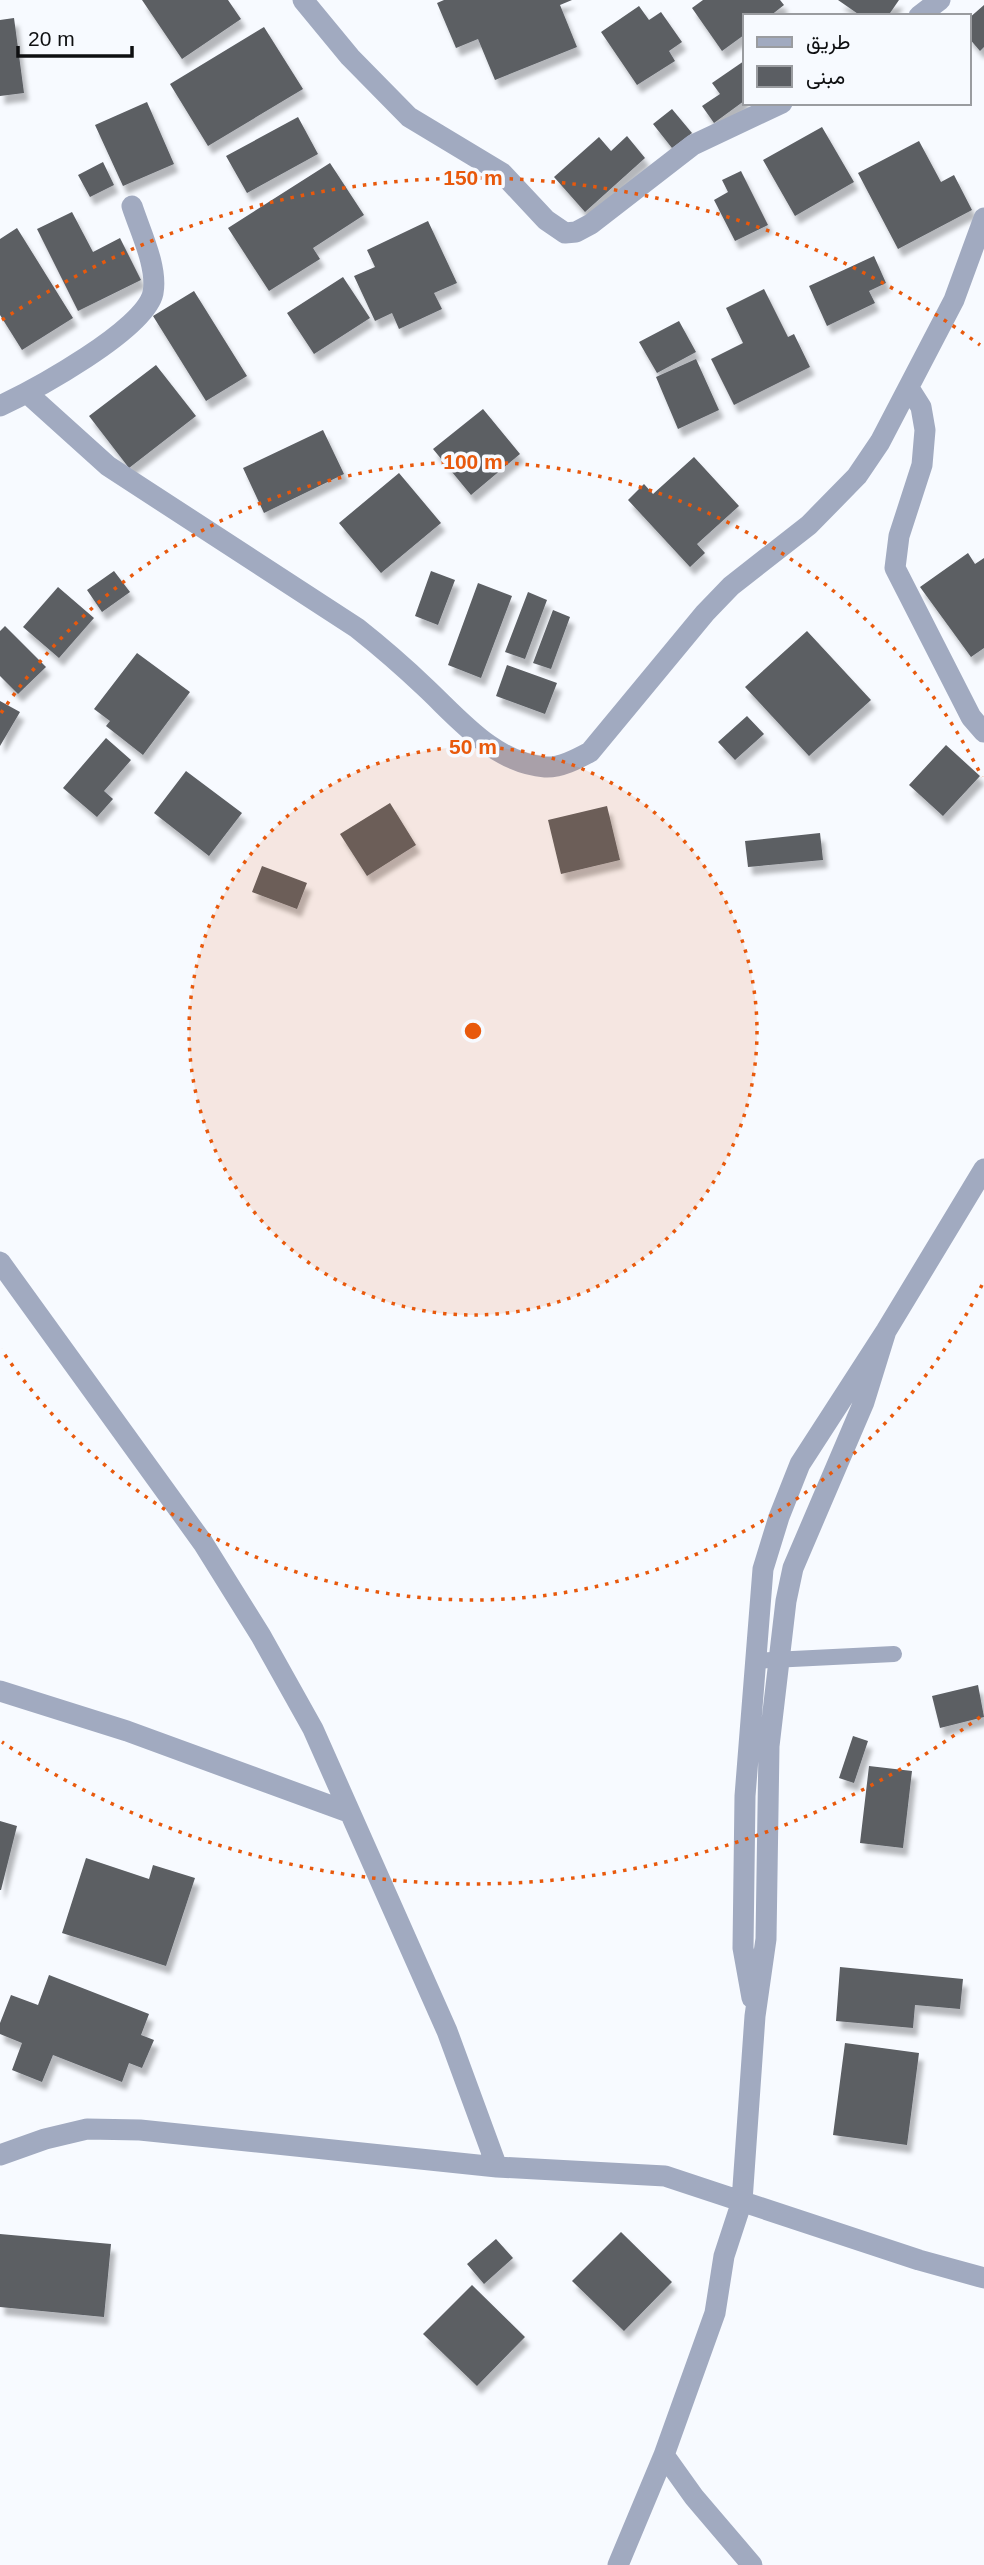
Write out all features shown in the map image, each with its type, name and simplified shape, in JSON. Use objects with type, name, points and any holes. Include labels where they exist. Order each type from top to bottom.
[{"type":"street","points":[[303,0],[350,57],[409,117],[502,173],[546,220],[565,233],[576,232],[590,224],[693,145],[778,105]]},
{"type":"street","points":[[922,14],[940,0]]},
{"type":"street","points":[[0,406],[27,393],[123,330],[148,304],[152,296],[152,272],[132,206]]},
{"type":"street","points":[[27,393],[108,466],[357,628],[389,654],[470,731],[515,760],[547,767],[570,762],[590,752],[705,612],[732,586],[835,501],[857,476],[880,442],[954,300],[984,218]]},
{"type":"street","points":[[909,388],[922,407],[925,430],[922,465],[899,536],[895,568],[971,717],[984,732]]},
{"type":"street","points":[[755,2016],[743,1948],[745,1796],[763,1569],[779,1517],[800,1464],[886,1331],[984,1168]]},
{"type":"street","points":[[0,1262],[204,1543],[261,1636],[313,1729],[447,2031],[496,2167]]},
{"type":"street","points":[[618,2565],[664,2455],[715,2313],[724,2256],[742,2201],[755,2016],[766,1940],[769,1746],[776,1661],[793,1568],[864,1402],[886,1331]]},
{"type":"street","points":[[0,1691],[127,1731],[348,1812]]},
{"type":"street","points":[[0,2155],[45,2139],[87,2129],[140,2130],[496,2167],[665,2176],[919,2260],[984,2278]]},
{"type":"street","points":[[664,2455],[694,2497],[752,2565]]},
{"type":"lane","points":[[754,1661],[894,1654]]},
{"type":"building","points":[[142,0],[228,0],[241,19],[182,59]]},
{"type":"building","points":[[444,0],[572,0],[560,5],[577,47],[495,80],[478,39],[456,48],[437,3]]},
{"type":"building","points":[[703,0],[780,0],[784,5],[773,14],[743,14],[743,36],[722,51],[692,8]]},
{"type":"building","points":[[838,0],[899,0],[889,14],[858,14]]},
{"type":"building","points":[[984,5],[984,47],[980,51],[970,39],[970,17]]},
{"type":"building","points":[[639,6],[649,20],[661,12],[682,42],[669,51],[675,61],[637,85],[601,32]]},
{"type":"building","points":[[14,18],[24,93],[0,96],[0,20]]},
{"type":"building","points":[[264,27],[303,89],[208,146],[170,84]]},
{"type":"building","points":[[743,62],[743,102],[714,123],[702,106],[720,94],[712,83]]},
{"type":"building","points":[[147,102],[174,164],[123,186],[95,125]]},
{"type":"building","points":[[672,109],[692,133],[672,148],[653,124]]},
{"type":"building","points":[[298,117],[318,154],[247,193],[226,156]]},
{"type":"building","points":[[822,127],[854,182],[795,216],[763,160]]},
{"type":"building","points":[[627,136],[645,158],[585,212],[554,177],[599,137],[611,151]]},
{"type":"building","points":[[919,141],[941,182],[954,175],[972,210],[898,249],[858,173]]},
{"type":"building","points":[[103,162],[114,185],[90,197],[78,175]]},
{"type":"building","points":[[330,163],[364,215],[313,248],[320,259],[269,291],[228,228]]},
{"type":"building","points":[[741,171],[768,225],[735,241],[714,200],[728,192],[722,180]]},
{"type":"building","points":[[72,212],[93,252],[120,238],[141,280],[78,311],[37,229]]},
{"type":"building","points":[[428,221],[457,283],[434,293],[442,309],[399,329],[392,313],[375,321],[354,276],[375,267],[367,250]]},
{"type":"building","points":[[17,228],[73,318],[22,350],[0,315],[0,239]]},
{"type":"building","points":[[874,256],[886,283],[869,291],[875,303],[827,326],[809,286]]},
{"type":"building","points":[[343,277],[370,318],[314,354],[287,313]]},
{"type":"building","points":[[764,289],[788,337],[794,334],[810,367],[734,405],[711,359],[743,343],[726,308]]},
{"type":"building","points":[[194,291],[247,376],[206,401],[153,316]]},
{"type":"building","points":[[679,321],[696,352],[657,373],[639,342]]},
{"type":"building","points":[[696,359],[719,410],[678,429],[656,377]]},
{"type":"building","points":[[156,365],[196,416],[129,468],[89,416]]},
{"type":"building","points":[[483,409],[520,454],[471,495],[433,449]]},
{"type":"building","points":[[323,430],[344,474],[264,513],[243,468]]},
{"type":"building","points":[[694,457],[739,506],[697,544],[705,553],[690,567],[628,500],[644,484],[653,494]]},
{"type":"building","points":[[399,473],[441,523],[381,573],[339,523]]},
{"type":"building","points":[[968,553],[975,564],[984,558],[984,648],[971,657],[920,587]]},
{"type":"building","points":[[114,571],[130,592],[102,612],[87,590]]},
{"type":"building","points":[[431,571],[455,580],[438,625],[415,616]]},
{"type":"building","points":[[478,583],[512,596],[481,678],[448,665]]},
{"type":"building","points":[[58,587],[94,618],[59,658],[23,627]]},
{"type":"building","points":[[528,592],[547,600],[525,659],[505,652]]},
{"type":"building","points":[[553,610],[570,617],[551,669],[533,663]]},
{"type":"building","points":[[5,626],[46,667],[18,694],[0,676],[0,631]]},
{"type":"building","points":[[807,631],[871,700],[809,756],[745,687]]},
{"type":"building","points":[[137,653],[190,692],[143,755],[106,726],[110,721],[94,709]]},
{"type":"building","points":[[507,665],[557,683],[545,714],[496,696]]},
{"type":"building","points":[[0,701],[20,712],[0,746]]},
{"type":"building","points":[[747,716],[764,734],[735,760],[718,742]]},
{"type":"building","points":[[106,738],[131,760],[104,791],[113,799],[97,817],[63,788]]},
{"type":"building","points":[[946,745],[980,776],[943,816],[909,785]]},
{"type":"building","points":[[186,771],[242,813],[209,856],[154,813]]},
{"type":"building","points":[[390,803],[416,845],[367,876],[340,834]]},
{"type":"building","points":[[607,806],[620,860],[561,874],[548,820]]},
{"type":"building","points":[[820,833],[823,860],[748,867],[745,841]]},
{"type":"building","points":[[262,866],[307,883],[297,909],[252,892]]},
{"type":"building","points":[[978,1685],[984,1717],[940,1728],[932,1696]]},
{"type":"building","points":[[853,1736],[868,1741],[854,1783],[839,1778]]},
{"type":"building","points":[[869,1766],[912,1771],[903,1848],[860,1843]]},
{"type":"building","points":[[0,1821],[17,1826],[1,1890],[0,1890]]},
{"type":"building","points":[[86,1858],[149,1879],[153,1865],[195,1878],[166,1966],[62,1933]]},
{"type":"building","points":[[840,1967],[963,1979],[960,2009],[915,2005],[913,2028],[836,2021]]},
{"type":"building","points":[[49,1975],[149,2014],[141,2035],[154,2040],[142,2068],[129,2063],[122,2082],[53,2055],[42,2082],[12,2070],[22,2043],[0,2034],[0,2023],[11,1995],[38,2005]]},
{"type":"building","points":[[845,2043],[919,2053],[907,2145],[833,2135]]},
{"type":"building","points":[[621,2232],[672,2282],[624,2331],[572,2281]]},
{"type":"building","points":[[0,2234],[111,2244],[104,2317],[0,2307]]},
{"type":"building","points":[[496,2239],[513,2258],[484,2284],[467,2264]]},
{"type":"building","points":[[472,2285],[525,2337],[477,2386],[423,2334]]}]
